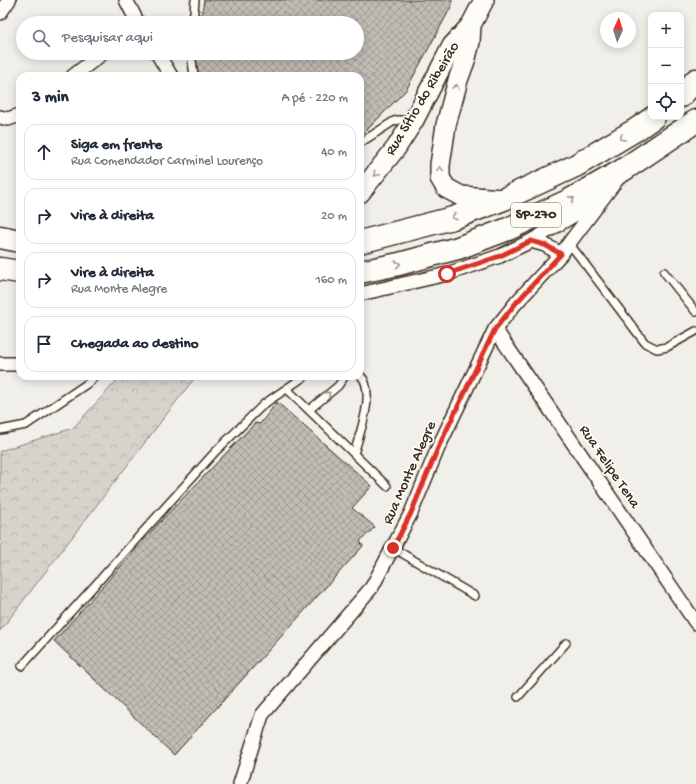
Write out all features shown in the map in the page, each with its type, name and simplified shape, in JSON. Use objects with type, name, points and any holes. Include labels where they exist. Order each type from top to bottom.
[{"type":"highway","points":[[684,94],[696,80]]},
{"type":"highway","points":[[684,95],[696,88]]},
{"type":"highway","name":"SP-270","points":[[364,241],[454,218],[504,199],[575,166],[650,120]]},
{"type":"highway","name":"SP-270","points":[[364,271],[458,248],[508,229],[570,200],[623,170],[696,121]]},
{"type":"highway","points":[[0,237],[16,240]]},
{"type":"highway","points":[[0,269],[16,271]]},
{"type":"main road","name":"Rua Sítio do Ribeirão","points":[[364,188],[396,148],[414,120],[452,46],[471,25],[484,0]]},
{"type":"main road","name":"Rua Sítio do Ribeirão","points":[[471,25],[470,42],[446,125],[440,165],[440,178],[446,188],[461,196],[504,199]]},
{"type":"main road","points":[[427,95],[446,125]]},
{"type":"street","points":[[0,12],[9,0]]},
{"type":"street","points":[[126,0],[134,16]]},
{"type":"street","points":[[78,72],[94,60]]},
{"type":"street","points":[[161,60],[169,72]]},
{"type":"street","points":[[0,117],[8,119],[16,116]]},
{"type":"street","name":"Rua Monte Alegre","points":[[240,784],[262,715],[372,587],[411,513],[438,448],[495,329],[516,303],[561,254],[623,170]]},
{"type":"street","points":[[364,293],[447,274],[500,256],[531,241],[603,198]]},
{"type":"street","points":[[531,241],[545,245],[561,254]]},
{"type":"street","name":"Rua Felipe Tena","points":[[495,329],[696,623]]},
{"type":"street","points":[[0,364],[16,364]]},
{"type":"lane","points":[[194,16],[195,0]]},
{"type":"lane","points":[[192,60],[193,72]]},
{"type":"lane","points":[[364,140],[394,121],[414,120]]},
{"type":"lane","points":[[569,243],[645,343],[657,349],[667,347],[696,331]]},
{"type":"lane","points":[[664,272],[696,312]]},
{"type":"lane","points":[[354,454],[364,416],[367,397],[367,386],[364,379]]},
{"type":"lane","points":[[0,430],[26,425],[92,380]]},
{"type":"lane","points":[[22,666],[216,452],[264,404],[299,380]]},
{"type":"lane","points":[[309,410],[338,386],[342,380]]},
{"type":"lane","points":[[287,389],[387,486]]},
{"type":"lane","points":[[393,548],[475,596]]},
{"type":"lane","points":[[518,697],[566,643]]},
{"type":"green space","points":[[117,380],[193,380],[0,631],[0,451],[73,428]]},
{"type":"building","points":[[204,0],[452,0],[451,7],[406,90],[364,133],[364,72],[195,72],[194,67],[195,60],[364,60],[364,16],[201,16]]},
{"type":"building","points":[[277,402],[372,486],[352,508],[375,527],[360,541],[363,546],[174,755],[54,641],[160,522],[255,423],[260,424]]},
{"type":"route","points":[[393,548],[411,513],[438,448],[495,329],[516,303],[561,254],[545,245],[531,241],[500,256],[447,274]]}]
